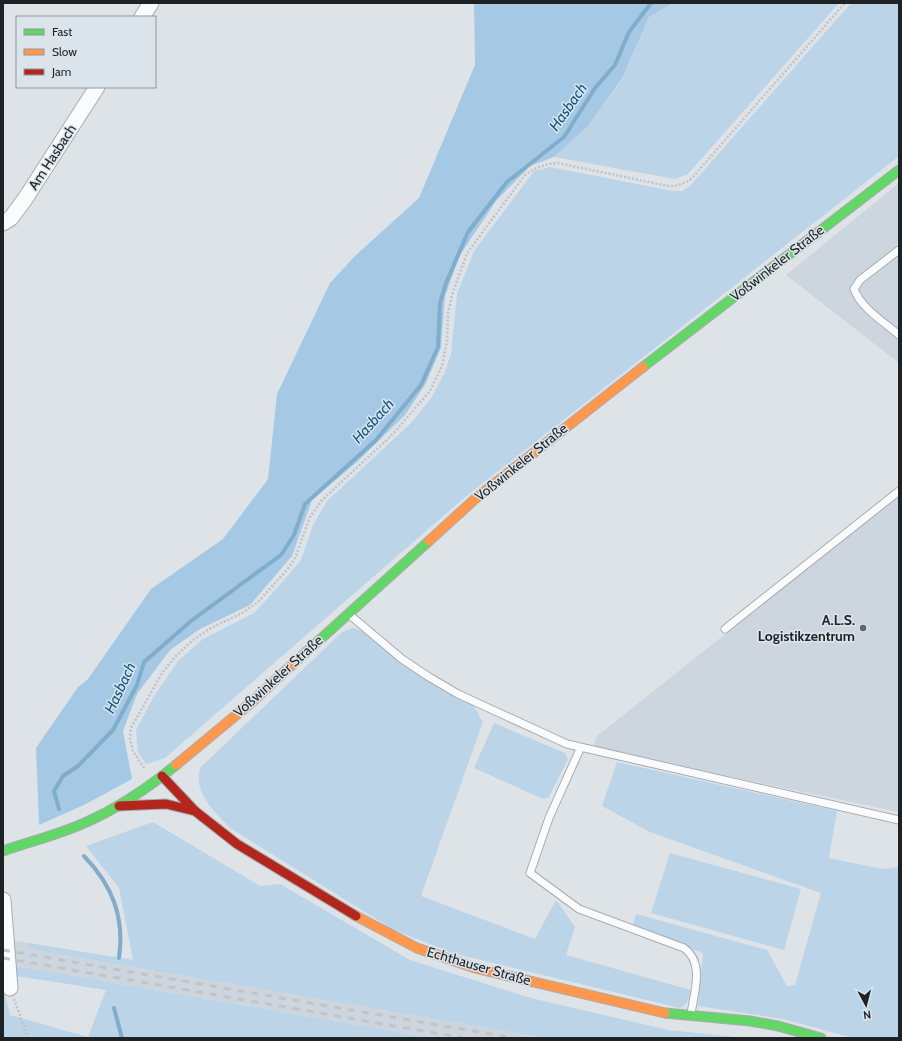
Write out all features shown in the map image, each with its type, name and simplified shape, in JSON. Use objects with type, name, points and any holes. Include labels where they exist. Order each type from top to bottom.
[{"type":"main road","name":"Voßwinkeler Straße","points":[[3,851],[82,824],[116,806],[162,776],[253,701],[475,499],[609,393],[899,170]]},
{"type":"main road","name":"Echthauser Straße","points":[[162,776],[195,811],[217,830],[255,856],[376,928],[417,948],[474,968],[651,1010],[690,1016],[750,1021],[778,1026],[821,1038]]},
{"type":"main road","points":[[116,806],[166,804],[195,811]]},
{"type":"street","points":[[143,16],[151,3]]},
{"type":"street","name":"Am Hasbach","points":[[3,223],[11,218],[25,199],[96,88]]},
{"type":"street","points":[[3,900],[10,988]]},
{"type":"lane","points":[[899,250],[860,280],[854,288],[857,296],[865,305],[899,335]]},
{"type":"lane","points":[[725,629],[899,490]]},
{"type":"lane","points":[[348,614],[402,659],[458,694],[580,749],[899,820]]},
{"type":"lane","points":[[580,749],[549,818],[530,873],[579,909],[684,948],[691,953],[695,959],[696,973],[690,1016]]},
{"type":"path","points":[[143,766],[133,751],[131,728],[162,673],[175,657],[193,640],[209,628],[242,613],[258,602],[288,570],[295,558],[310,517],[322,500],[391,436],[430,391],[442,366],[447,340],[448,313],[453,292],[467,253],[525,175],[536,168],[547,164],[558,163],[668,186],[677,186],[685,183],[692,178],[845,3]]},
{"type":"path","points":[[10,988],[28,1038]]},
{"type":"shaded area","points":[[474,3],[673,3],[649,17],[623,77],[588,126],[554,157],[530,166],[496,201],[460,255],[445,296],[441,348],[425,385],[405,415],[357,462],[312,500],[292,556],[250,605],[200,629],[170,650],[137,694],[123,731],[132,779],[86,804],[39,825],[36,748],[78,687],[88,679],[151,589],[223,539],[268,479],[277,394],[330,283],[355,256],[419,198],[475,65]]},
{"type":"shaded area","points":[[673,3],[839,3],[688,174],[675,179],[554,157],[588,126],[623,78],[649,17]]},
{"type":"shaded area","points":[[851,3],[899,3],[899,156],[464,498],[165,758],[146,764],[138,752],[136,730],[154,696],[178,661],[203,639],[254,613],[301,560],[313,525],[327,501],[411,423],[431,398],[444,374],[451,354],[457,294],[474,251],[534,171],[550,167],[673,191],[682,191],[690,186]]},
{"type":"shaded area","points":[[899,183],[899,363],[786,275]]},
{"type":"shaded area","points":[[899,496],[899,812],[595,748],[594,744],[597,736]]},
{"type":"shaded area","points":[[353,628],[366,632],[412,670],[442,689],[472,703],[483,722],[421,896],[535,939],[556,900],[575,927],[566,955],[691,990],[689,999],[685,1005],[680,1008],[456,954],[394,930],[230,828],[218,815],[202,793],[199,784],[201,767],[342,632]]},
{"type":"shaded area","points":[[494,723],[565,753],[568,759],[549,797],[543,799],[474,768]]},
{"type":"shaded area","points":[[617,762],[837,811],[829,858],[882,869],[899,867],[899,1038],[853,1038],[783,1019],[698,1006],[703,953],[632,928],[636,914],[767,950],[787,986],[795,985],[821,893],[650,832],[602,806]]},
{"type":"shaded area","points":[[153,822],[260,886],[280,884],[410,960],[531,998],[668,1030],[746,1038],[546,1038],[29,949],[29,943],[133,960],[119,888],[86,846]]},
{"type":"shaded area","points":[[670,853],[801,889],[784,950],[651,913]]},
{"type":"shaded area","points":[[3,939],[29,943],[29,949],[546,1038],[432,1038],[15,966]]},
{"type":"shaded area","points":[[15,966],[432,1038],[3,1038],[3,988],[10,1015],[88,1037],[106,990],[16,976]]},
{"type":"waterway","name":"Hasbach","points":[[59,809],[54,791],[63,776],[78,766],[113,730],[137,685],[144,662],[191,621],[281,555],[294,535],[305,504],[376,440],[421,385],[438,347],[440,303],[446,283],[468,232],[507,182],[564,137],[595,88],[615,65],[629,32],[651,3]]},
{"type":"waterway","name":"Hasbach","points":[[84,856],[102,878],[114,902],[120,929],[119,958]]},
{"type":"waterway","name":"Hasbach","points":[[114,1008],[122,1038]]},
{"type":"railway","points":[[3,950],[514,1038]]},
{"type":"railway","points":[[3,958],[464,1038]]},
{"type":"traffic: fast","points":[[643,367],[899,170]]},
{"type":"traffic: fast","points":[[294,663],[429,541]]},
{"type":"traffic: fast","points":[[3,851],[63,832],[107,812],[131,798],[176,765]]},
{"type":"traffic: fast","points":[[665,1013],[750,1021],[778,1026],[821,1038]]},
{"type":"traffic: slow","points":[[429,541],[475,499],[643,367]]},
{"type":"traffic: slow","points":[[176,765],[253,701],[294,663]]},
{"type":"traffic: slow","points":[[356,916],[417,948],[475,968],[665,1013]]},
{"type":"traffic: jam","points":[[162,776],[195,811],[237,844],[356,916]]},
{"type":"traffic: jam","points":[[119,806],[166,804],[195,811]]},
{"type":"place","name":"A.L.S. Logistikzentrum","points":[[863,628]]}]
